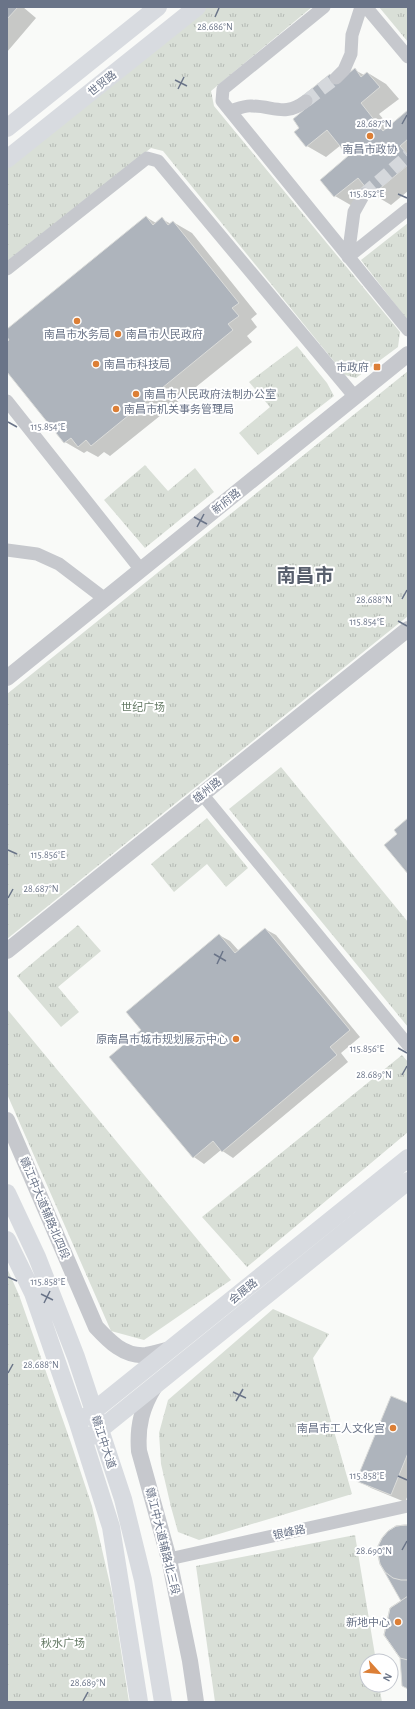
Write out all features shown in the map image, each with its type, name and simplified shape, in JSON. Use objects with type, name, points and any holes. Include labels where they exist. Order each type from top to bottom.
[{"type":"main road","points":[[7,128],[158,7]]},
{"type":"main road","name":"世贸路","points":[[7,159],[197,7]]},
{"type":"main road","name":"会展路","points":[[78,1423],[408,1158]]},
{"type":"main road","name":"会展路","points":[[84,1443],[406,1186]]},
{"type":"main road","name":"赣江中大道","points":[[7,1193],[37,1257],[76,1357],[123,1499],[143,1580],[163,1702]]},
{"type":"main road","name":"赣江中大道","points":[[7,1240],[33,1293],[78,1423],[111,1527],[139,1702]]},
{"type":"street","points":[[324,7],[223,89],[222,101],[408,330]]},
{"type":"street","points":[[336,78],[344,70],[351,54],[352,35],[361,7]]},
{"type":"street","points":[[366,7],[408,57]]},
{"type":"street","points":[[230,111],[250,105],[278,110],[296,108],[306,101]]},
{"type":"street","points":[[7,269],[147,158],[158,160],[355,397]]},
{"type":"street","points":[[348,256],[354,212],[364,194]]},
{"type":"street","points":[[348,256],[408,209]]},
{"type":"street","name":"新府路","points":[[7,678],[408,354]]},
{"type":"street","points":[[7,401],[141,570]]},
{"type":"street","points":[[7,550],[37,554],[59,564],[105,599]]},
{"type":"street","name":"雄州路","points":[[7,951],[408,629]]},
{"type":"street","points":[[202,794],[408,1045]]},
{"type":"street","name":"赣江中大道辅路北四段","points":[[7,1120],[96,1327],[112,1344],[125,1351],[145,1355],[172,1349]]},
{"type":"street","name":"赣江中大道辅路北三段","points":[[156,1384],[140,1417],[138,1450],[170,1559],[190,1661],[196,1702]]},
{"type":"street","name":"银峰路","points":[[170,1559],[408,1506]]},
{"type":"green space","points":[[203,7],[312,7],[211,91],[214,106],[400,332],[398,347],[356,378],[345,375],[163,151],[151,148],[7,261],[7,167]]},
{"type":"green space","points":[[379,7],[408,7],[408,42]]},
{"type":"green space","points":[[408,223],[408,321],[361,260]]},
{"type":"green space","points":[[297,346],[327,383],[334,396],[258,455],[239,433],[270,407],[249,382]]},
{"type":"green space","name":"世纪广场","points":[[408,371],[408,616],[7,939],[7,694]]},
{"type":"green space","points":[[145,465],[168,491],[195,468],[214,492],[145,548],[104,500]]},
{"type":"green space","points":[[281,767],[408,922],[408,1027],[229,809]]},
{"type":"green space","points":[[207,818],[248,868],[226,887],[207,864],[174,892],[151,864]]},
{"type":"green space","points":[[78,925],[101,951],[58,987],[79,1012],[61,1027],[17,976]]},
{"type":"green space","points":[[7,1009],[231,1280],[144,1340],[111,1331],[7,1094]]},
{"type":"green space","points":[[402,1055],[408,1062],[408,1132],[247,1267],[202,1217]]},
{"type":"green space","name":"秋水广场","points":[[7,1268],[19,1295],[92,1506],[112,1593],[129,1702],[7,1702]]},
{"type":"green space","points":[[273,1309],[329,1334],[313,1358],[352,1494],[199,1540],[178,1532],[161,1464],[159,1433],[168,1400]]},
{"type":"green space","points":[[355,1535],[375,1653],[359,1653],[359,1693],[380,1693],[382,1702],[215,1702],[196,1566]]},
{"type":"building","points":[[7,7],[18,7],[7,19]]},
{"type":"building","name":"南昌市政协","points":[[355,68],[361,77],[367,72],[380,87],[361,103],[383,131],[408,110],[408,139],[400,146],[408,155],[408,165],[372,195],[358,178],[334,197],[320,180],[348,156],[327,130],[306,147],[294,132],[299,128],[293,119],[311,104],[304,95],[330,74],[337,83]]},
{"type":"building","name":"南昌市人民政府","points":[[146,216],[153,225],[162,217],[168,225],[173,221],[239,303],[232,308],[239,316],[228,324],[233,330],[91,446],[86,440],[78,447],[71,438],[64,443],[7,372],[7,342],[9,340],[7,337],[7,329]]},
{"type":"building","points":[[408,818],[408,874],[384,845],[397,834],[394,830]]},
{"type":"building","name":"原南昌市城市规划展示中心","points":[[265,928],[350,1030],[330,1047],[337,1055],[222,1152],[213,1141],[193,1158],[109,1057],[141,1030],[126,1012],[219,934],[235,953]]},
{"type":"building","name":"南昌市工人文化宫","points":[[391,1396],[408,1403],[408,1453],[391,1495],[356,1481]]},
{"type":"building","points":[[408,1525],[408,1580],[401,1580],[393,1578],[385,1572],[380,1564],[378,1546],[388,1531],[396,1526]]},
{"type":"building","points":[[408,1525],[408,1689],[402,1686],[399,1653],[397,1653],[384,1635],[390,1608],[401,1601],[380,1564],[378,1555],[378,1546],[382,1538],[388,1531],[396,1526]]},
{"type":"building","name":"新地中心","points":[[408,1596],[408,1660],[400,1658],[399,1653],[397,1653],[384,1635],[390,1608]]},
{"type":"tunnel","points":[[306,101],[336,78]]},
{"type":"tunnel","points":[[364,194],[408,156]]},
{"type":"place","name":"南昌市政协","points":[[370,136]]},
{"type":"place","name":"南昌市水务局","points":[[77,321]]},
{"type":"place","name":"南昌市人民政府","points":[[118,334]]},
{"type":"place","name":"南昌市科技局","points":[[96,364]]},
{"type":"place","name":"市政府","points":[[377,367]]},
{"type":"place","name":"南昌市人民政府法制办公室","points":[[136,394]]},
{"type":"place","name":"南昌市机关事务管理局","points":[[116,409]]},
{"type":"place","name":"原南昌市城市规划展示中心","points":[[236,1039]]},
{"type":"place","name":"南昌市工人文化宫","points":[[393,1428]]},
{"type":"place","name":"新地中心","points":[[398,1622]]},
{"type":"district","name":"南昌市","points":[[305,575]]}]
